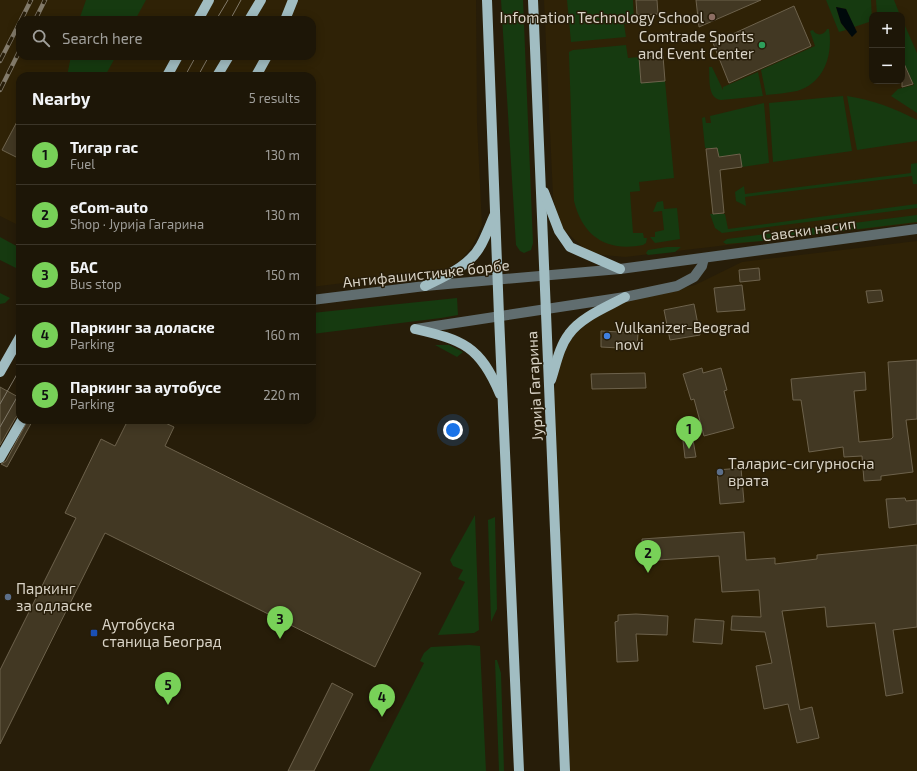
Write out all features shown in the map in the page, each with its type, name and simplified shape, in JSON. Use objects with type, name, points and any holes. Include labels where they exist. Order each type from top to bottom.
[{"type":"main road","points":[[200,16],[210,0]]},
{"type":"main road","points":[[251,16],[261,0]]},
{"type":"main road","points":[[287,16],[293,0]]},
{"type":"main road","points":[[487,0],[519,771]]},
{"type":"main road","name":"Јурија Гагарина","points":[[533,0],[565,771]]},
{"type":"main road","points":[[169,72],[176,60]]},
{"type":"main road","points":[[219,72],[227,60]]},
{"type":"main road","points":[[258,72],[265,60]]},
{"type":"main road","points":[[540,183],[554,219],[570,247],[620,269]]},
{"type":"main road","points":[[424,286],[445,276],[469,261],[481,246],[495,212]]},
{"type":"main road","points":[[549,388],[560,351],[569,334],[591,317],[625,297]]},
{"type":"main road","points":[[415,329],[447,337],[459,342],[478,354],[493,377],[503,400]]},
{"type":"main road","points":[[0,372],[16,343]]},
{"type":"main road","points":[[0,458],[20,424]]},
{"type":"street","name":"Савски насип","points":[[544,276],[620,269],[917,229]]},
{"type":"street","points":[[415,329],[625,297],[685,283],[698,272],[704,258]]},
{"type":"street","name":"Антифашистичке борбе","points":[[316,300],[424,286],[544,276]]},
{"type":"shaded area","points":[[0,0],[476,0],[477,123],[482,225],[471,248],[460,261],[444,270],[316,286],[316,72],[16,72],[16,224],[0,216]]},
{"type":"shaded area","points":[[544,0],[917,0],[917,223],[625,257],[603,255],[586,250],[564,230],[556,213],[553,196]]},
{"type":"shaded area","points":[[836,7],[846,9],[857,32],[852,37],[841,23]]},
{"type":"shaded area","points":[[917,241],[917,771],[570,771],[552,401],[562,352],[573,335],[593,319],[626,301],[695,285],[742,262]]},
{"type":"green space","points":[[86,0],[146,0],[137,16],[80,16]]},
{"type":"green space","points":[[501,0],[523,0],[533,243],[531,250],[524,253],[520,251],[516,245]]},
{"type":"green space","points":[[567,0],[633,0],[634,23],[624,24],[626,37],[571,42]]},
{"type":"green space","points":[[826,0],[871,0],[872,12],[869,12],[869,22],[854,27],[846,9],[836,7],[841,23],[846,30],[839,32]]},
{"type":"green space","points":[[876,0],[894,0],[899,12],[877,12]]},
{"type":"green space","points":[[905,26],[917,53],[917,113],[891,96],[898,89],[914,85],[905,66]]},
{"type":"green space","points":[[829,29],[830,39],[828,57],[825,66],[814,81],[807,87],[797,91],[766,95],[761,70],[815,46],[810,31],[813,30],[818,34],[822,34]]},
{"type":"green space","points":[[626,45],[628,58],[639,57],[665,81],[674,178],[639,182],[640,191],[630,192],[633,233],[643,233],[644,238],[647,238],[646,243],[643,245],[630,247],[608,244],[598,239],[590,233],[578,214],[574,201],[569,55],[569,52],[573,50]]},
{"type":"green space","points":[[70,60],[114,60],[107,72],[68,72]]},
{"type":"green space","points":[[709,67],[712,67],[723,90],[723,87],[758,72],[763,96],[721,100],[713,96],[710,87]]},
{"type":"green space","points":[[843,96],[852,151],[773,162],[769,103]]},
{"type":"green space","points":[[847,96],[883,105],[917,120],[917,141],[857,150]]},
{"type":"green space","points":[[764,103],[769,163],[742,167],[739,154],[719,157],[717,148],[705,148],[702,118],[705,117],[706,123],[711,123],[710,116]]},
{"type":"green space","points":[[917,163],[917,184],[913,184],[912,176],[745,197],[746,206],[736,201],[735,192],[744,186],[745,194],[911,173],[911,164]]},
{"type":"green space","points":[[663,201],[664,209],[677,208],[680,239],[655,243],[650,237],[655,237],[655,232],[664,230],[662,211],[653,212],[657,202]]},
{"type":"green space","points":[[917,204],[917,208],[722,233],[715,228],[710,214],[725,214],[728,229]]},
{"type":"green space","points":[[917,215],[917,222],[762,241],[726,244],[723,242],[727,239]]},
{"type":"green space","points":[[0,237],[16,246],[16,268],[0,260]]},
{"type":"green space","points":[[667,247],[681,247],[675,252],[648,255],[646,253],[648,250]]},
{"type":"green space","points":[[0,293],[10,298],[5,303],[0,304]]},
{"type":"green space","points":[[457,298],[458,315],[316,334],[316,313]]},
{"type":"green space","points":[[435,345],[449,345],[463,352],[457,357]]},
{"type":"green space","points":[[475,515],[479,630],[474,633],[438,635],[465,582],[458,579],[463,570],[453,566],[450,560]]},
{"type":"green space","points":[[495,517],[497,609],[491,622],[488,520]]},
{"type":"green space","points":[[469,645],[480,646],[486,771],[369,771],[424,663],[420,661],[424,653],[431,647]]},
{"type":"green space","points":[[495,660],[497,660],[501,673],[504,771],[499,771]]},
{"type":"building","points":[[636,0],[657,0],[658,14],[637,15]]},
{"type":"building","name":"Infomation Technology School","points":[[696,0],[761,0],[699,27]]},
{"type":"building","name":"Comtrade Sports and Event Center","points":[[794,6],[811,46],[729,83],[713,43]]},
{"type":"building","points":[[663,56],[665,81],[641,83],[639,57]]},
{"type":"building","points":[[905,66],[913,84],[902,87],[902,84],[905,84]]},
{"type":"building","points":[[16,124],[16,157],[2,150]]},
{"type":"building","points":[[717,148],[719,157],[740,154],[742,167],[720,170],[724,213],[713,214],[706,149]]},
{"type":"building","points":[[759,268],[760,280],[740,282],[739,270]]},
{"type":"building","points":[[742,285],[745,310],[717,312],[714,288]]},
{"type":"building","points":[[881,290],[883,301],[868,303],[866,291]]},
{"type":"building","points":[[694,304],[700,335],[670,340],[664,310]]},
{"type":"building","points":[[601,331],[638,333],[637,349],[601,347]]},
{"type":"building","points":[[917,360],[917,419],[906,420],[913,472],[881,476],[881,480],[864,481],[862,456],[844,457],[843,447],[809,452],[801,400],[793,400],[791,379],[865,372],[866,390],[854,391],[859,442],[891,439],[893,437],[888,362]]},
{"type":"building","points":[[702,368],[703,373],[721,368],[727,390],[724,391],[734,428],[704,436],[694,399],[691,400],[683,374]]},
{"type":"building","points":[[645,373],[646,388],[592,389],[591,374]]},
{"type":"building","points":[[0,387],[16,396],[16,417],[0,445]]},
{"type":"building","points":[[26,424],[31,424],[7,467],[1,464],[6,461]]},
{"type":"building","points":[[126,424],[168,424],[174,427],[165,446],[421,573],[375,667],[105,533],[0,744],[0,670],[76,518],[65,513],[101,439],[115,446]]},
{"type":"building","points":[[693,440],[696,457],[685,458],[683,441]]},
{"type":"building","points":[[741,468],[744,502],[720,504],[717,470]]},
{"type":"building","points":[[905,498],[906,501],[917,500],[917,524],[889,528],[886,499]]},
{"type":"building","points":[[744,532],[746,560],[775,558],[775,564],[817,559],[817,555],[917,545],[917,627],[893,630],[903,693],[886,696],[875,623],[827,627],[825,607],[782,611],[800,710],[812,707],[819,738],[797,743],[788,704],[764,709],[756,666],[772,663],[765,632],[731,630],[732,616],[761,617],[759,590],[722,592],[719,556],[643,561],[642,539]]},
{"type":"building","points":[[636,614],[668,616],[667,635],[636,634],[638,661],[617,662],[615,622],[618,621],[618,615]]},
{"type":"building","points":[[695,619],[724,621],[722,644],[693,642]]},
{"type":"building","points":[[332,683],[353,694],[314,771],[288,771]]},
{"type":"tram line","points":[[218,16],[228,0]]},
{"type":"tram line","points":[[232,16],[241,0]]},
{"type":"tram line","points":[[187,72],[194,60]]},
{"type":"tram line","points":[[200,72],[207,60]]},
{"type":"tram line","points":[[0,404],[16,376]]},
{"type":"tram line","points":[[0,427],[16,399]]},
{"type":"railway","points":[[23,16],[31,0]]},
{"type":"railway","points":[[37,16],[45,0]]},
{"type":"railway","points":[[0,61],[16,30]]},
{"type":"railway","points":[[0,90],[16,58]]},
{"type":"place","name":"Infomation Technology School","points":[[712,17]]},
{"type":"place","name":"Comtrade Sports and Event Center","points":[[762,45]]},
{"type":"place","name":"Vulkanizer-Beograd novi","points":[[607,336]]},
{"type":"place","name":"Тигар гас","points":[[689,449]]},
{"type":"place","name":"Таларис-сигурносна врата","points":[[720,472]]},
{"type":"place","name":"eCom-auto","points":[[648,573]]},
{"type":"place","name":"Паркинг за одласке","points":[[8,597]]},
{"type":"place","name":"Аутобуска станица Београд","points":[[94,633]]},
{"type":"place","name":"БАС","points":[[280,639]]},
{"type":"place","name":"Паркинг за аутобусе","points":[[168,705]]},
{"type":"place","name":"Паркинг за доласке","points":[[382,717]]}]
